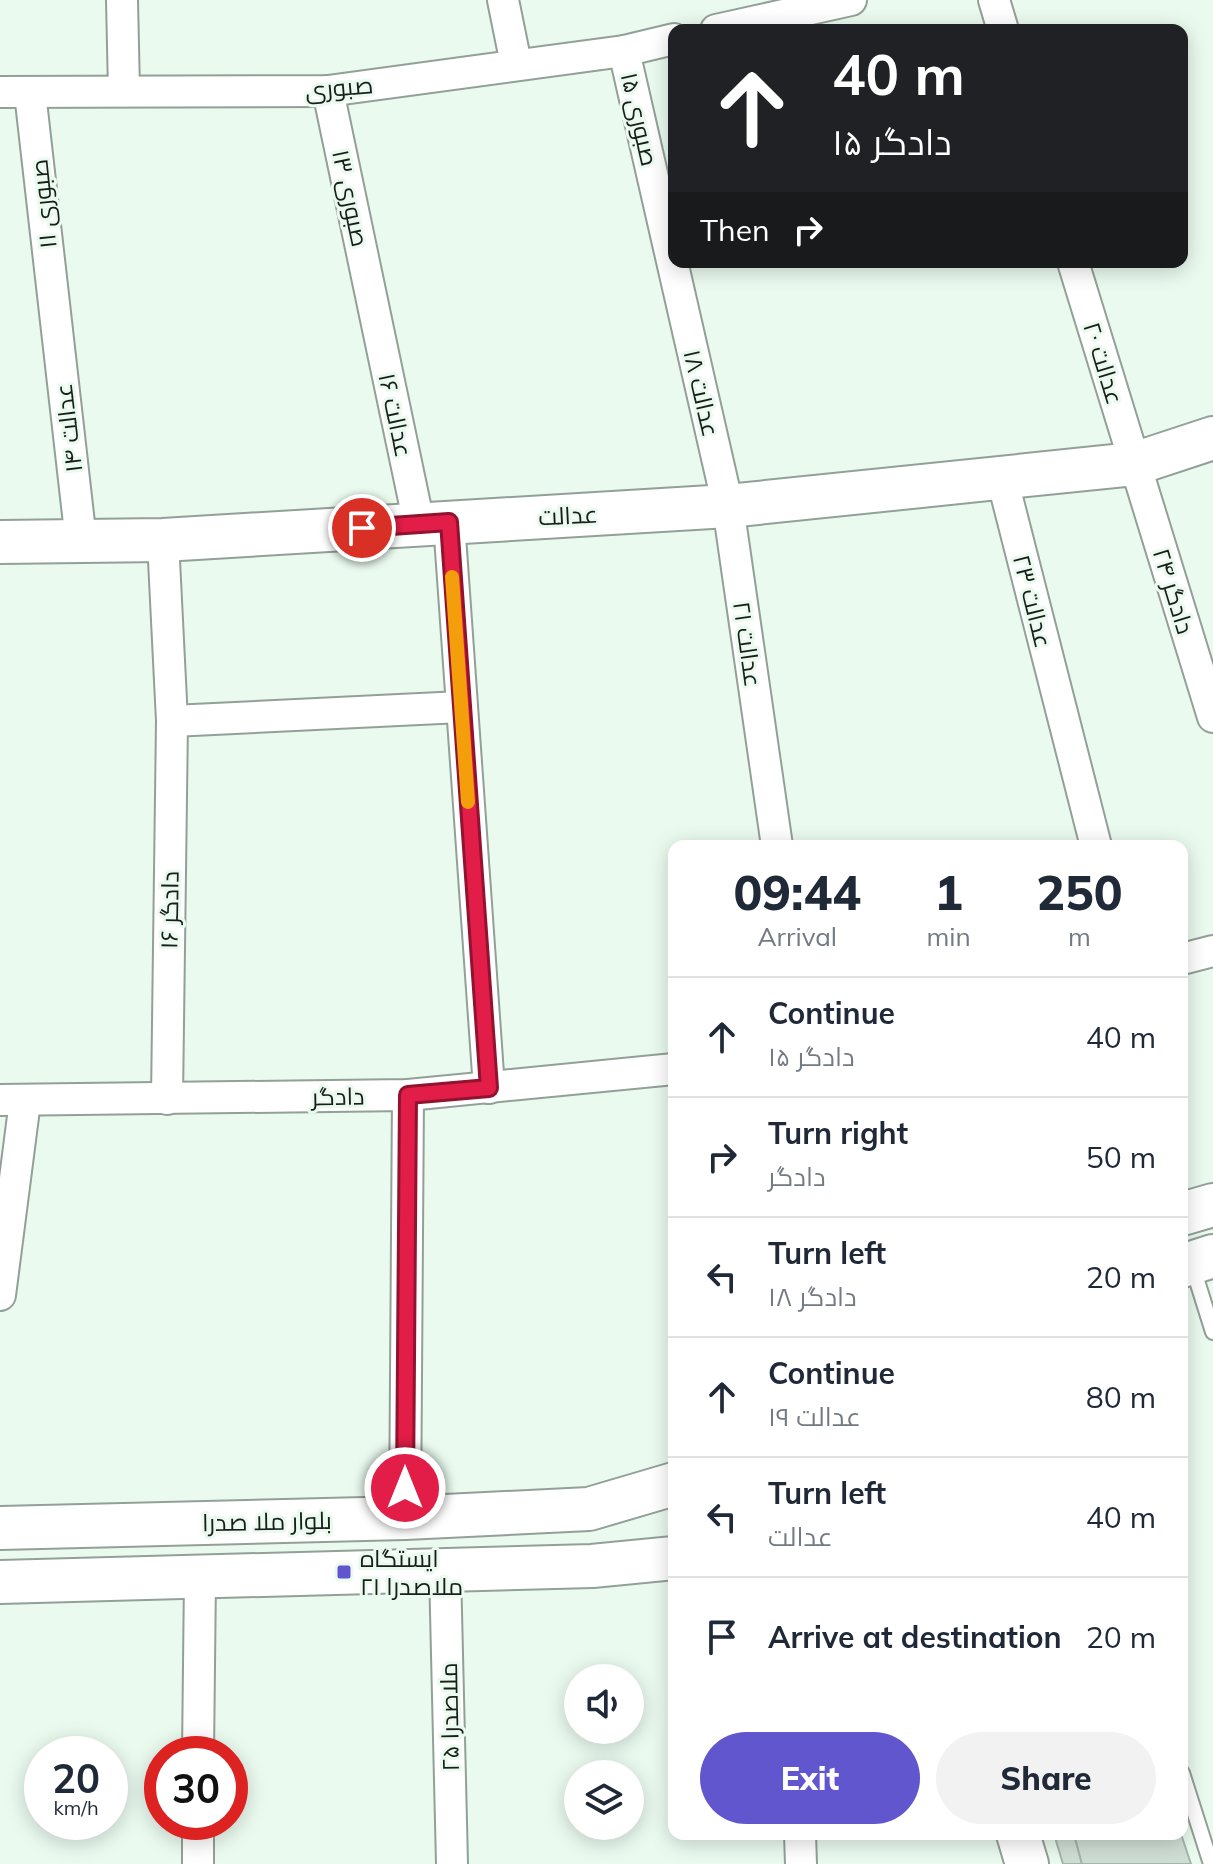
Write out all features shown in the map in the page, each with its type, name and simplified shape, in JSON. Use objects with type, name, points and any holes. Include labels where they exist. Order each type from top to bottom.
[{"type":"main road","name":"عدالت","points":[[0,542],[163,540],[728,506],[1134,464],[1213,438]]},
{"type":"main road","points":[[1188,1212],[1213,1205]]},
{"type":"main road","name":"بلوار ملا صدرا","points":[[0,1528],[405,1518],[589,1509],[668,1486]]},
{"type":"main road","points":[[0,1582],[592,1566],[668,1559]]},
{"type":"main road","points":[[1020,1840],[1027,1864]]},
{"type":"street","points":[[122,0],[124,91]]},
{"type":"street","points":[[503,0],[516,64]]},
{"type":"street","points":[[743,24],[851,0]]},
{"type":"street","points":[[994,0],[1001,24]]},
{"type":"street","name":"صبوری","points":[[0,92],[328,91],[624,51],[668,40]]},
{"type":"street","name":"صبوری ۱۵","points":[[624,51],[668,246]]},
{"type":"street","name":"صبوری ۱۳","points":[[328,91],[373,305]]},
{"type":"street","name":"صبوری ۱۱","points":[[30,93],[55,315]]},
{"type":"street","name":"صبوری ۱۵","points":[[673,268],[676,281]]},
{"type":"street","name":"عدالت ۲۰","points":[[1075,268],[1134,464]]},
{"type":"street","name":"عدالت ۱۸","points":[[676,281],[728,506]]},
{"type":"street","name":"عدالت ۱۶","points":[[373,305],[434,523],[461,707],[489,1088]]},
{"type":"street","name":"عدالت ۱۴","points":[[55,315],[81,541]]},
{"type":"street","name":"دادگر ۲۴","points":[[1134,464],[1213,717]]},
{"type":"street","name":"عدالت ۲۳","points":[[1002,478],[1094,840]]},
{"type":"street","name":"عدالت ۲۱","points":[[728,506],[776,840]]},
{"type":"street","name":"دادگر ۱۶","points":[[163,540],[172,721],[167,1099]]},
{"type":"street","points":[[172,721],[461,707]]},
{"type":"street","points":[[1188,957],[1213,951]]},
{"type":"street","name":"دادگر","points":[[12,1101],[408,1095],[668,1070]]},
{"type":"street","points":[[405,1518],[408,1095]]},
{"type":"street","points":[[0,1295],[12,1101]]},
{"type":"street","name":"ملاصدرا ۲۵","points":[[445,1570],[452,1864]]},
{"type":"street","points":[[198,1736],[200,1577]]},
{"type":"street","points":[[198,1840],[198,1864]]},
{"type":"street","points":[[800,1840],[801,1864]]},
{"type":"lane","points":[[1196,1262],[1213,1332]]},
{"type":"lane","points":[[1188,1792],[1211,1864]]},
{"type":"building","points":[[1056,1840],[1076,1840],[1082,1864],[1063,1864]]},
{"type":"building","points":[[1076,1840],[1183,1840],[1191,1864],[1082,1864]]},
{"type":"slow traffic","points":[[452,577],[468,802]]},
{"type":"place","name":"ایستگاه ملاصدرا ۲۱","points":[[344,1572]]},
{"type":"route","points":[[362,528],[449,522],[489,1088],[408,1095],[405,1488]]}]
